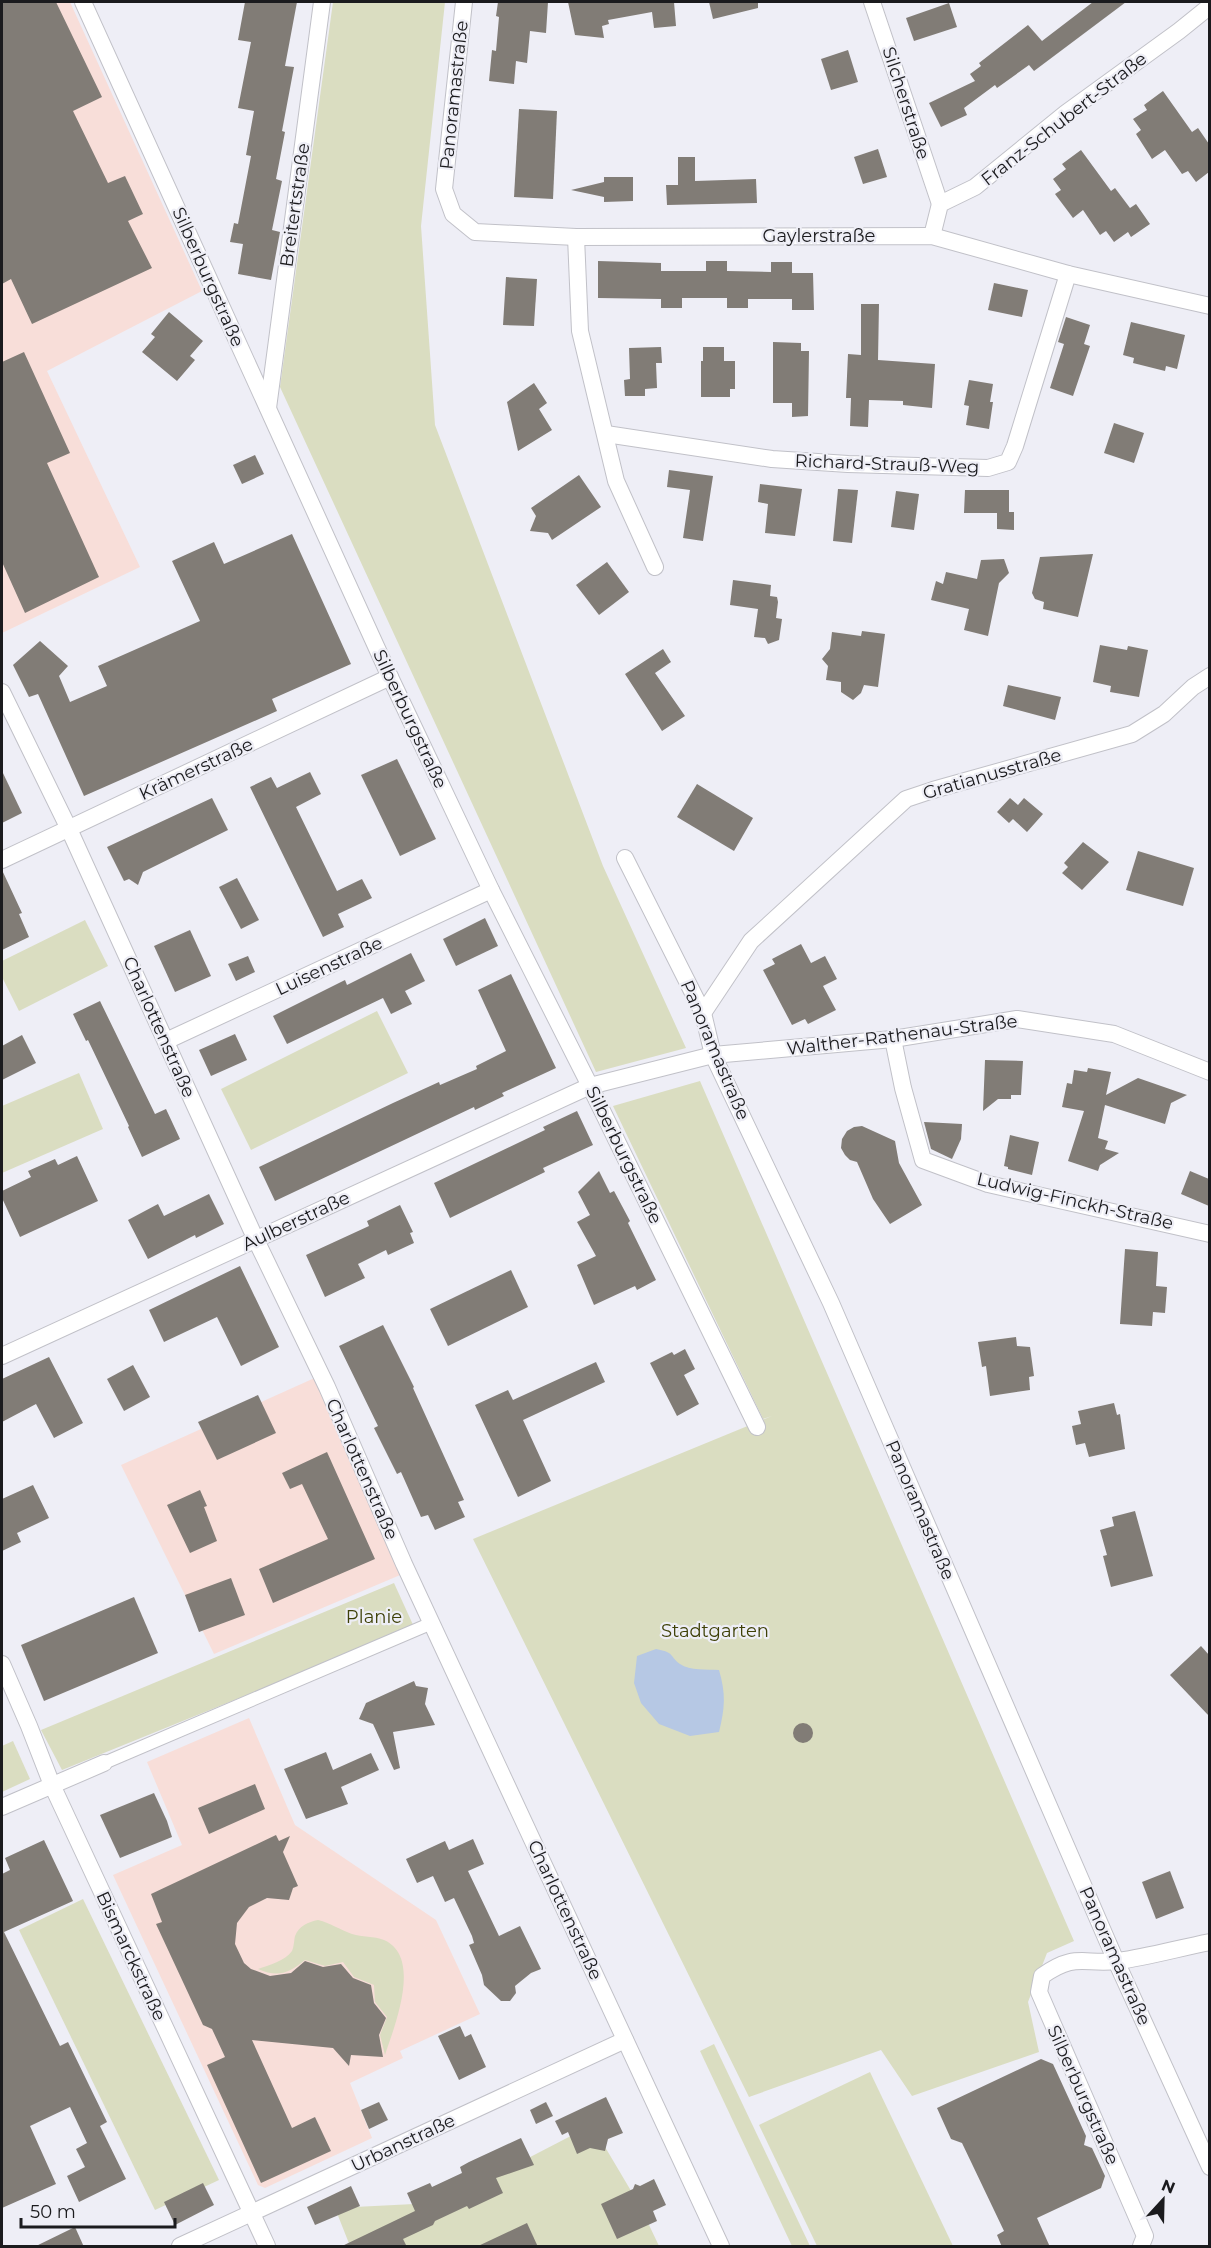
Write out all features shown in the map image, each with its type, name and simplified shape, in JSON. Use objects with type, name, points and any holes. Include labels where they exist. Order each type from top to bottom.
[{"type":"street","name":"Silberburgstraße","points":[[83,2],[390,677],[491,890],[757,1426]]},
{"type":"street","name":"Breitertstraße","points":[[267,408],[322,2]]},
{"type":"street","name":"Panoramastraße","points":[[444,189],[464,2]]},
{"type":"street","name":"Silcherstraße","points":[[872,2],[940,204]]},
{"type":"street","name":"Franz-Schubert-Straße","points":[[940,204],[975,187],[1066,112],[1179,31],[1209,6]]},
{"type":"street","name":"Gaylerstraße","points":[[444,189],[453,214],[475,232],[576,237],[932,236],[1068,274],[1209,306]]},
{"type":"street","points":[[932,236],[940,204]]},
{"type":"street","points":[[576,237],[580,331],[616,481],[655,567]]},
{"type":"street","name":"Richard-Strauß-Weg","points":[[606,435],[761,457],[826,462],[988,468],[1008,462],[1015,446],[1068,274]]},
{"type":"street","name":"Gratianusstraße","points":[[703,1013],[751,941],[906,799],[1132,734],[1164,714],[1192,687],[1209,676]]},
{"type":"street","name":"Krämerstraße","points":[[2,860],[390,677]]},
{"type":"street","name":"Charlottenstraße","points":[[2,692],[69,829],[256,1240],[327,1387],[404,1564],[721,2247]]},
{"type":"street","name":"Panoramastraße","points":[[625,858],[703,1013],[713,1055],[831,1303],[1116,1961],[1209,2167]]},
{"type":"street","name":"Luisenstraße","points":[[166,1041],[491,890]]},
{"type":"street","name":"Walther-Rathenau-Straße","points":[[590,1086],[713,1055],[893,1039],[1017,1019],[1114,1035],[1209,1072]]},
{"type":"street","name":"Ludwig-Finckh-Straße","points":[[893,1039],[903,1088],[923,1160],[988,1184],[1209,1233]]},
{"type":"street","name":"Aulberstraße","points":[[2,1356],[590,1086]]},
{"type":"street","points":[[2,1807],[432,1623]]},
{"type":"street","name":"Bismarckstraße","points":[[2,1664],[52,1785],[267,2247]]},
{"type":"street","points":[[1116,1961],[1209,1942]]},
{"type":"street","name":"Silberburgstraße","points":[[1116,1961],[1084,1959],[1059,1963],[1042,1976],[1039,1992],[1145,2236],[1141,2247]]},
{"type":"street","name":"Urbanstraße","points":[[180,2247],[625,2040]]},
{"type":"shaded area","points":[[2,2],[70,2],[202,291],[47,371],[140,567],[2,633]]},
{"type":"shaded area","points":[[319,1376],[412,1570],[214,1654],[121,1465]]},
{"type":"shaded area","points":[[249,1718],[295,1825],[436,1920],[480,2014],[400,2051],[403,2058],[350,2083],[372,2138],[265,2188],[258,2185],[113,1875],[182,1845],[147,1762]]},
{"type":"green space","points":[[333,2],[445,2],[421,226],[435,425],[603,866],[686,1048],[596,1072],[280,387]]},
{"type":"green space","points":[[85,920],[108,966],[19,1011],[2,977],[2,961]]},
{"type":"green space","points":[[377,1011],[408,1073],[251,1150],[221,1089]]},
{"type":"green space","points":[[79,1073],[103,1129],[2,1173],[2,1106]]},
{"type":"green space","name":"Stadtgarten","points":[[700,1081],[1074,1941],[1047,1953],[1028,2002],[1039,2052],[912,2096],[881,2050],[749,2097],[473,1539],[772,1416],[763,1419],[613,1106]]},
{"type":"green space","name":"Planie","points":[[394,1583],[414,1627],[62,1770],[41,1730]]},
{"type":"green space","points":[[13,1741],[30,1779],[2,1792],[2,1746]]},
{"type":"green space","points":[[83,1899],[219,2180],[155,2210],[19,1930]]},
{"type":"green space","points":[[318,1920],[352,1934],[384,1940],[396,1949],[402,1961],[404,1976],[399,2011],[385,2055],[380,2035],[387,2017],[375,2002],[374,1985],[354,1977],[343,1962],[325,1966],[305,1960],[288,1971],[277,1974],[258,1969],[289,1954],[293,1949],[295,1936],[301,1927]]},
{"type":"green space","points":[[714,2044],[810,2246],[792,2246],[700,2051]]},
{"type":"green space","points":[[870,2072],[953,2246],[817,2246],[759,2125]]},
{"type":"green space","points":[[592,2125],[640,2206],[659,2246],[350,2246],[335,2208],[434,2203],[480,2183]]},
{"type":"water","points":[[656,1649],[669,1653],[680,1664],[689,1668],[719,1670],[724,1701],[719,1732],[690,1736],[659,1724],[641,1703],[634,1683],[637,1656]]},
{"type":"building","points":[[2,2],[56,2],[102,97],[73,111],[108,183],[125,176],[143,214],[128,221],[152,268],[32,324],[11,279],[2,284]]},
{"type":"building","points":[[245,2],[297,2],[285,66],[294,67],[276,179],[282,181],[272,230],[280,232],[271,280],[238,274],[243,244],[230,242],[234,223],[238,224],[251,156],[246,155],[254,111],[238,108],[251,42],[238,40]]},
{"type":"building","points":[[498,2],[548,2],[546,33],[530,31],[527,63],[516,61],[514,84],[489,81],[492,50],[496,51]]},
{"type":"building","points":[[568,2],[674,2],[676,26],[654,28],[652,12],[608,20],[609,24],[602,26],[604,38],[575,35]]},
{"type":"building","points":[[709,2],[758,2],[758,8],[713,19]]},
{"type":"building","points":[[1093,2],[1126,2],[1034,71],[1029,65],[997,88],[995,85],[964,108],[967,115],[941,127],[929,103],[975,81],[970,74],[981,66],[979,63],[1028,25],[1042,41]]},
{"type":"building","points":[[949,3],[957,27],[914,41],[906,18]]},
{"type":"building","points":[[848,50],[858,82],[831,90],[821,59]]},
{"type":"building","points":[[1163,91],[1192,132],[1198,128],[1209,144],[1209,172],[1196,182],[1188,171],[1182,174],[1165,150],[1152,159],[1136,134],[1141,130],[1133,119],[1147,110],[1144,105]]},
{"type":"building","points":[[519,109],[557,111],[553,199],[514,197]]},
{"type":"building","points":[[878,149],[887,177],[863,184],[854,157]]},
{"type":"building","points":[[1081,150],[1111,191],[1115,188],[1130,208],[1136,204],[1150,224],[1131,237],[1128,232],[1114,242],[1106,231],[1100,235],[1083,210],[1073,218],[1055,194],[1061,190],[1053,179],[1066,169],[1062,164]]},
{"type":"building","points":[[678,157],[695,157],[695,181],[756,179],[757,203],[667,205],[666,185],[678,185]]},
{"type":"building","points":[[604,177],[633,177],[633,201],[604,202],[604,197],[571,190],[604,182]]},
{"type":"building","points":[[598,261],[661,263],[661,271],[706,271],[706,261],[727,261],[727,271],[771,272],[771,262],[792,262],[792,273],[813,273],[814,310],[792,310],[792,299],[748,299],[748,308],[727,308],[727,298],[682,298],[682,308],[661,308],[661,299],[598,298]]},
{"type":"building","points":[[506,277],[537,279],[534,326],[503,325]]},
{"type":"building","points":[[994,283],[1028,290],[1022,317],[988,310]]},
{"type":"building","points":[[861,304],[879,304],[878,360],[935,364],[932,408],[903,405],[903,401],[869,400],[868,427],[850,426],[851,398],[846,398],[848,354],[861,355]]},
{"type":"building","points":[[169,312],[203,341],[190,356],[195,360],[177,381],[142,352],[155,337],[151,334]]},
{"type":"building","points":[[1066,317],[1090,325],[1084,344],[1090,346],[1073,396],[1050,388],[1064,344],[1058,342]]},
{"type":"building","points":[[1131,322],[1185,335],[1177,369],[1166,366],[1165,371],[1133,363],[1134,358],[1123,355]]},
{"type":"building","points":[[773,342],[801,343],[801,351],[809,351],[808,416],[792,417],[792,403],[773,403]]},
{"type":"building","points":[[661,347],[662,363],[656,363],[657,388],[645,389],[645,396],[625,396],[624,380],[630,379],[629,348]]},
{"type":"building","points":[[703,347],[724,347],[724,361],[735,361],[735,389],[730,389],[730,397],[701,397]]},
{"type":"building","points":[[24,352],[70,453],[47,463],[99,577],[25,613],[2,562],[2,362]]},
{"type":"building","points":[[969,380],[993,384],[989,429],[966,425],[969,406],[964,405]]},
{"type":"building","points":[[534,383],[547,403],[539,409],[552,430],[518,451],[507,402]]},
{"type":"building","points":[[1114,423],[1144,433],[1134,463],[1104,453]]},
{"type":"building","points":[[255,455],[264,474],[242,484],[233,465]]},
{"type":"building","points":[[669,470],[713,476],[703,541],[683,538],[690,490],[667,487]]},
{"type":"building","points":[[579,475],[601,507],[552,540],[548,533],[530,531],[536,516],[531,508]]},
{"type":"building","points":[[760,484],[802,489],[795,536],[765,533],[768,504],[758,502]]},
{"type":"building","points":[[838,489],[858,490],[852,543],[833,541]]},
{"type":"building","points":[[965,490],[1009,490],[1009,512],[1014,512],[1014,530],[997,529],[997,513],[964,513]]},
{"type":"building","points":[[896,491],[919,494],[914,530],[891,527]]},
{"type":"building","points":[[292,534],[351,664],[272,699],[277,711],[84,796],[38,694],[29,697],[13,665],[40,641],[68,666],[59,676],[70,702],[107,686],[98,666],[200,621],[172,561],[214,542],[224,564]]},
{"type":"building","points":[[1093,554],[1078,617],[1043,609],[1044,602],[1035,599],[1032,593],[1040,557]]},
{"type":"building","points":[[1004,559],[1009,573],[999,583],[988,636],[964,630],[969,609],[931,600],[936,581],[943,584],[946,572],[977,579],[981,560]]},
{"type":"building","points":[[607,562],[629,592],[599,615],[576,585]]},
{"type":"building","points":[[733,580],[771,585],[770,596],[777,597],[778,602],[776,618],[782,619],[779,640],[768,644],[765,638],[754,637],[758,609],[730,605]]},
{"type":"building","points":[[862,631],[885,634],[878,687],[864,685],[861,693],[853,700],[841,692],[841,682],[826,680],[828,666],[822,659],[830,649],[832,632],[861,636]]},
{"type":"building","points":[[1100,645],[1127,650],[1128,646],[1148,650],[1139,697],[1110,692],[1111,686],[1093,682]]},
{"type":"building","points":[[663,649],[671,662],[655,673],[685,716],[662,731],[625,674]]},
{"type":"building","points":[[1008,685],[1061,697],[1055,720],[1003,706]]},
{"type":"building","points":[[397,759],[436,839],[400,856],[361,775]]},
{"type":"building","points":[[2,771],[22,813],[2,823]]},
{"type":"building","points":[[310,772],[321,794],[296,807],[337,891],[362,879],[372,898],[338,914],[344,927],[323,937],[250,787],[271,777],[277,788]]},
{"type":"building","points":[[697,784],[753,818],[734,851],[677,817]]},
{"type":"building","points":[[212,798],[228,830],[143,872],[138,885],[129,879],[124,881],[107,847]]},
{"type":"building","points":[[1010,798],[1018,805],[1024,798],[1043,814],[1027,832],[1013,819],[1009,823],[997,812]]},
{"type":"building","points":[[1083,842],[1109,862],[1082,890],[1062,873],[1068,867],[1064,863]]},
{"type":"building","points":[[1138,851],[1194,868],[1183,906],[1126,890]]},
{"type":"building","points":[[2,870],[22,913],[19,914],[29,937],[2,950]]},
{"type":"building","points":[[237,878],[259,920],[241,929],[219,887]]},
{"type":"building","points":[[485,918],[498,946],[456,966],[443,939]]},
{"type":"building","points":[[190,930],[211,976],[175,992],[154,946]]},
{"type":"building","points":[[801,944],[811,963],[825,956],[837,979],[823,986],[836,1010],[808,1024],[805,1019],[792,1025],[763,970],[775,964],[772,959]]},
{"type":"building","points":[[411,953],[425,981],[405,991],[412,1004],[391,1014],[383,998],[287,1044],[273,1016],[345,980],[347,985]]},
{"type":"building","points":[[248,956],[255,972],[236,981],[228,964]]},
{"type":"building","points":[[511,974],[556,1068],[502,1093],[504,1096],[475,1110],[474,1107],[275,1201],[259,1167],[439,1082],[440,1085],[477,1069],[476,1066],[506,1051],[478,990]]},
{"type":"building","points":[[100,1001],[155,1114],[166,1109],[180,1139],[142,1157],[88,1040],[86,1041],[73,1014]]},
{"type":"building","points":[[235,1034],[247,1060],[211,1076],[199,1050]]},
{"type":"building","points":[[22,1035],[36,1063],[2,1080],[2,1046]]},
{"type":"building","points":[[985,1060],[1023,1061],[1021,1095],[1011,1095],[1011,1099],[998,1099],[983,1111]]},
{"type":"building","points":[[1088,1068],[1111,1072],[1106,1095],[1138,1078],[1187,1095],[1171,1103],[1165,1124],[1105,1105],[1098,1138],[1108,1141],[1105,1149],[1119,1153],[1100,1165],[1098,1171],[1068,1161],[1084,1111],[1062,1107],[1067,1083],[1072,1084],[1074,1070],[1087,1072]]},
{"type":"building","points":[[577,1111],[593,1145],[543,1168],[545,1172],[450,1218],[434,1183],[545,1130],[543,1127]]},
{"type":"building","points":[[924,1122],[962,1124],[961,1139],[952,1159],[931,1149]]},
{"type":"building","points":[[862,1126],[895,1141],[899,1163],[922,1205],[890,1224],[873,1199],[857,1162],[850,1160],[841,1148],[842,1139],[847,1131]]},
{"type":"building","points":[[1010,1135],[1039,1142],[1032,1175],[1004,1166]]},
{"type":"building","points":[[77,1156],[98,1201],[20,1237],[2,1198],[2,1191],[31,1177],[28,1171],[55,1159],[58,1165]]},
{"type":"building","points":[[599,1171],[610,1193],[614,1191],[630,1221],[628,1223],[656,1280],[637,1290],[635,1286],[594,1305],[577,1265],[596,1256],[577,1222],[590,1215],[578,1192]]},
{"type":"building","points":[[1190,1171],[1209,1179],[1209,1206],[1181,1194]]},
{"type":"building","points":[[209,1194],[224,1224],[196,1238],[195,1235],[148,1259],[128,1220],[158,1204],[164,1216]]},
{"type":"building","points":[[400,1205],[413,1232],[410,1233],[414,1243],[388,1255],[386,1250],[358,1264],[365,1278],[325,1297],[306,1255],[369,1226],[367,1221]]},
{"type":"building","points":[[1125,1249],[1158,1252],[1156,1286],[1167,1287],[1165,1313],[1153,1312],[1152,1326],[1120,1324]]},
{"type":"building","points":[[240,1266],[279,1347],[241,1366],[217,1317],[164,1342],[149,1310]]},
{"type":"building","points":[[511,1270],[528,1307],[448,1346],[430,1309]]},
{"type":"building","points":[[383,1325],[414,1387],[464,1500],[458,1502],[465,1517],[435,1530],[428,1515],[421,1517],[401,1472],[397,1474],[374,1428],[378,1426],[339,1346]]},
{"type":"building","points":[[1016,1337],[1017,1346],[1030,1347],[1034,1376],[1029,1377],[1030,1390],[990,1396],[986,1366],[982,1367],[978,1342]]},
{"type":"building","points":[[685,1349],[695,1369],[684,1375],[699,1404],[677,1416],[650,1363],[672,1352],[674,1355]]},
{"type":"building","points":[[49,1357],[83,1423],[54,1438],[36,1404],[2,1422],[2,1379]]},
{"type":"building","points":[[596,1362],[605,1382],[523,1420],[551,1481],[518,1497],[475,1405],[508,1390],[513,1400]]},
{"type":"building","points":[[133,1365],[150,1397],[124,1411],[107,1379]]},
{"type":"building","points":[[258,1395],[276,1433],[217,1460],[198,1422]]},
{"type":"building","points":[[1114,1403],[1117,1415],[1120,1414],[1125,1449],[1089,1457],[1085,1443],[1076,1445],[1072,1426],[1081,1424],[1078,1411]]},
{"type":"building","points":[[327,1452],[375,1559],[273,1603],[259,1569],[328,1539],[302,1484],[290,1489],[282,1473]]},
{"type":"building","points":[[33,1485],[49,1518],[17,1533],[21,1542],[2,1551],[2,1499]]},
{"type":"building","points":[[200,1490],[217,1541],[190,1553],[167,1505]]},
{"type":"building","points":[[1135,1511],[1153,1576],[1111,1587],[1103,1556],[1107,1555],[1100,1530],[1114,1526],[1112,1517]]},
{"type":"building","points":[[231,1578],[245,1615],[199,1632],[185,1595]]},
{"type":"building","points":[[134,1597],[158,1653],[44,1701],[21,1645]]},
{"type":"building","points":[[1201,1646],[1209,1655],[1209,1716],[1170,1675]]},
{"type":"building","points":[[414,1681],[416,1686],[428,1688],[425,1704],[435,1725],[393,1732],[400,1768],[394,1770],[373,1724],[359,1719],[366,1703]]},
{"type":"building","points":[[803,1723],[810,1726],[813,1733],[810,1740],[803,1743],[796,1740],[793,1733],[796,1726]]},
{"type":"building","points":[[326,1752],[333,1770],[371,1753],[379,1770],[341,1787],[348,1804],[306,1819],[284,1769]]},
{"type":"building","points":[[255,1784],[265,1809],[209,1834],[198,1808]]},
{"type":"building","points":[[154,1793],[172,1837],[120,1858],[100,1815]]},
{"type":"building","points":[[276,1835],[279,1841],[290,1836],[283,1852],[298,1886],[293,1888],[289,1900],[267,1898],[249,1907],[237,1923],[235,1944],[244,1963],[251,1969],[270,1976],[291,1973],[305,1961],[323,1967],[341,1964],[353,1978],[371,1985],[374,2003],[386,2018],[379,2035],[383,2057],[351,2055],[349,2066],[333,2048],[252,2040],[292,2128],[315,2117],[331,2151],[261,2183],[207,2065],[225,2057],[212,2029],[203,2025],[156,1924],[162,1922],[151,1894]]},
{"type":"building","points":[[473,1839],[484,1864],[468,1871],[499,1936],[520,1926],[541,1969],[531,1973],[515,1986],[516,1993],[510,2001],[501,2001],[484,1985],[469,1945],[474,1943],[472,1936],[454,1898],[445,1902],[433,1876],[417,1883],[406,1859],[445,1841],[449,1850]]},
{"type":"building","points":[[44,1840],[73,1901],[4,1932],[60,2046],[68,2042],[107,2122],[100,2126],[126,2179],[79,2202],[67,2176],[85,2167],[76,2149],[87,2143],[70,2107],[30,2126],[56,2184],[2,2208],[2,1874],[10,1870],[5,1858]]},
{"type":"building","points":[[1170,1871],[1184,1908],[1156,1919],[1142,1882]]},
{"type":"building","points":[[460,2026],[465,2037],[471,2034],[486,2067],[459,2080],[438,2036]]},
{"type":"building","points":[[1041,2059],[1053,2064],[1086,2136],[1084,2145],[1092,2148],[1105,2176],[1101,2188],[1037,2218],[1050,2247],[1002,2247],[997,2235],[1004,2231],[962,2143],[951,2139],[937,2108]]},
{"type":"building","points":[[606,2097],[623,2133],[608,2139],[605,2151],[590,2148],[577,2154],[568,2132],[562,2135],[555,2121]]},
{"type":"building","points":[[379,2102],[388,2120],[369,2129],[361,2110]]},
{"type":"building","points":[[546,2102],[553,2116],[536,2124],[530,2110]]},
{"type":"building","points":[[521,2138],[534,2165],[496,2178],[503,2193],[469,2209],[467,2206],[403,2239],[407,2247],[340,2247],[415,2211],[407,2193],[430,2183],[432,2187],[462,2173],[460,2167]]},
{"type":"building","points":[[654,2179],[666,2205],[653,2211],[657,2221],[617,2239],[601,2204],[633,2189],[635,2184],[640,2186]]},
{"type":"building","points":[[203,2183],[214,2205],[175,2225],[164,2202]]},
{"type":"building","points":[[351,2186],[360,2206],[315,2225],[307,2207]]},
{"type":"building","points":[[527,2223],[538,2247],[476,2247]]},
{"type":"building","points":[[75,2227],[84,2247],[34,2247]]}]
